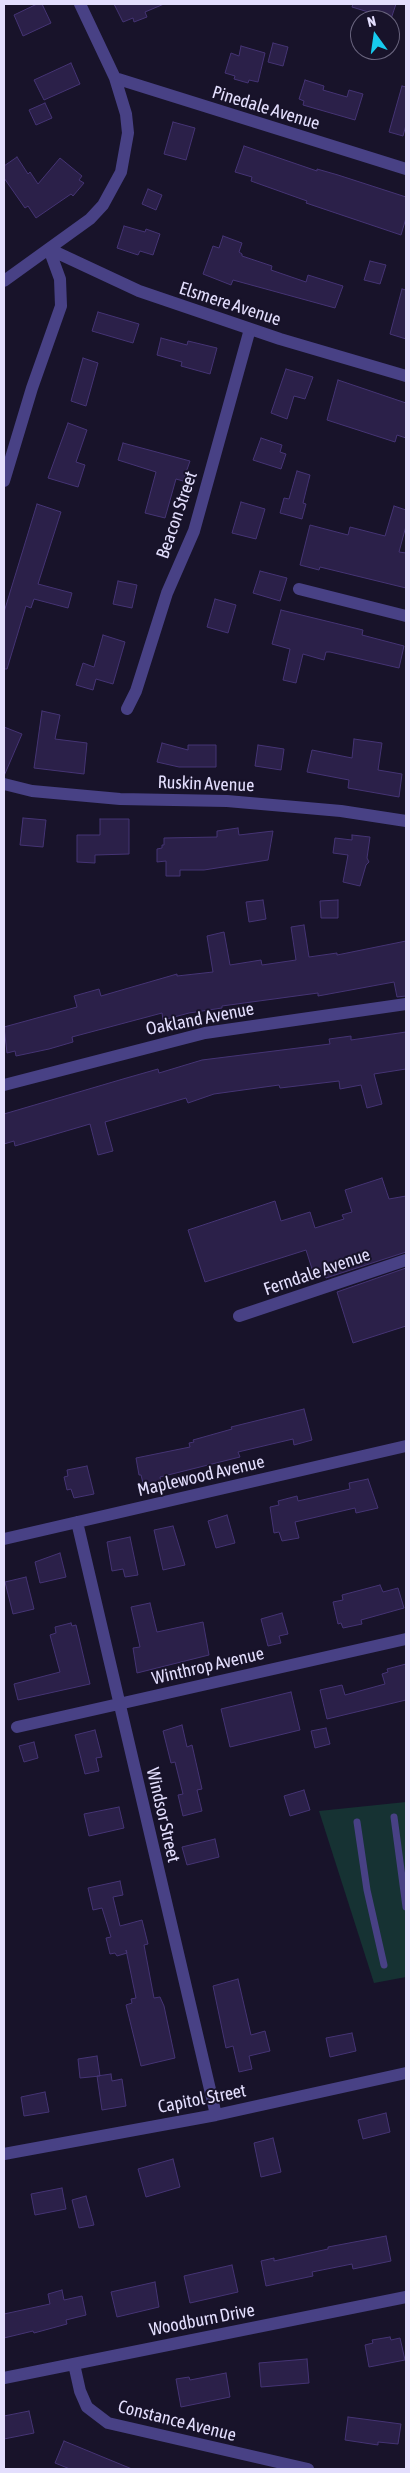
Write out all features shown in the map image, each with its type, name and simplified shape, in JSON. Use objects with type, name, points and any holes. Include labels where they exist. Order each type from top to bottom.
[{"type":"street","points":[[4,281],[90,219],[104,205],[121,172],[128,133],[126,114],[115,78],[80,4]]},
{"type":"street","name":"Pinedale Avenue","points":[[115,78],[406,169]]},
{"type":"street","points":[[4,481],[32,388],[61,306],[60,279],[49,248]]},
{"type":"street","name":"Elsmere Avenue","points":[[49,248],[139,291],[250,329],[406,376]]},
{"type":"street","name":"Beacon Street","points":[[127,709],[136,690],[167,593],[194,531],[250,329]]},
{"type":"street","points":[[299,590],[406,616]]},
{"type":"street","name":"Ruskin Avenue","points":[[4,784],[32,791],[76,796],[120,799],[227,801],[341,811],[406,822]]},
{"type":"street","name":"Oakland Avenue","points":[[4,1085],[205,1033],[406,1004]]},
{"type":"street","name":"Ferndale Avenue","points":[[239,1316],[406,1260]]},
{"type":"street","name":"Maplewood Avenue","points":[[4,1539],[406,1446]]},
{"type":"street","name":"Windsor Street","points":[[76,1522],[216,2115]]},
{"type":"street","name":"Winthrop Avenue","points":[[16,1727],[406,1639]]},
{"type":"street","name":"Capitol Street","points":[[4,2154],[216,2115],[406,2073]]},
{"type":"street","name":"Woodburn Drive","points":[[4,2378],[406,2297]]},
{"type":"street","name":"Constance Avenue","points":[[74,2364],[86,2407],[108,2423],[308,2469]]},
{"type":"lane","points":[[394,1817],[406,1907]]},
{"type":"lane","points":[[357,1822],[367,1890],[384,1965]]},
{"type":"green space","points":[[406,1802],[406,1977],[374,1983],[319,1811]]},
{"type":"building","points":[[37,4],[42,4],[51,23],[23,36],[14,15]]},
{"type":"building","points":[[114,4],[164,4],[145,12],[147,17],[134,22],[133,18],[123,22]]},
{"type":"building","points":[[353,4],[396,4],[394,10],[362,10],[352,7]]},
{"type":"building","points":[[273,43],[288,47],[283,66],[268,62]]},
{"type":"building","points":[[241,46],[265,53],[258,82],[249,80],[248,83],[234,79],[235,76],[225,73],[231,53],[239,56]]},
{"type":"building","points":[[71,63],[80,84],[44,100],[34,80]]},
{"type":"building","points":[[305,80],[324,86],[323,90],[347,97],[349,90],[363,94],[355,120],[303,105],[304,101],[299,99]]},
{"type":"building","points":[[402,86],[406,87],[406,125],[403,136],[389,132]]},
{"type":"building","points":[[45,103],[52,118],[36,125],[29,110]]},
{"type":"building","points":[[173,122],[195,128],[186,160],[164,154]]},
{"type":"building","points":[[244,146],[317,171],[317,169],[338,175],[406,197],[406,218],[401,235],[306,203],[307,201],[251,181],[252,177],[235,172]]},
{"type":"building","points":[[17,157],[28,174],[30,172],[38,184],[60,158],[82,176],[79,180],[84,183],[73,196],[71,194],[36,218],[28,206],[25,208],[4,178],[4,166]]},
{"type":"building","points":[[148,189],[162,195],[156,210],[142,204]]},
{"type":"building","points":[[124,226],[145,232],[146,229],[160,234],[153,255],[140,251],[138,255],[117,248]]},
{"type":"building","points":[[223,236],[242,243],[239,252],[242,256],[272,266],[271,270],[306,282],[308,275],[343,286],[335,308],[233,280],[231,285],[203,274],[213,246],[219,248]]},
{"type":"building","points":[[370,261],[386,265],[380,284],[364,280]]},
{"type":"building","points":[[402,289],[406,290],[406,339],[390,334]]},
{"type":"building","points":[[98,312],[139,324],[133,343],[92,331]]},
{"type":"building","points":[[161,338],[187,345],[188,341],[217,348],[210,374],[181,366],[182,362],[157,355]]},
{"type":"building","points":[[83,358],[98,363],[86,406],[71,401]]},
{"type":"building","points":[[286,369],[313,377],[305,399],[294,396],[287,419],[271,413]]},
{"type":"building","points":[[338,380],[406,403],[406,438],[397,435],[395,442],[327,420]]},
{"type":"building","points":[[68,423],[87,430],[76,462],[85,465],[78,487],[48,478]]},
{"type":"building","points":[[261,438],[282,445],[280,452],[286,454],[281,469],[253,460]]},
{"type":"building","points":[[123,443],[190,461],[183,481],[176,479],[165,518],[145,513],[156,472],[118,460]]},
{"type":"building","points":[[297,471],[310,475],[303,503],[306,504],[302,519],[280,513],[284,498],[289,499]]},
{"type":"building","points":[[241,502],[265,509],[256,539],[232,533]]},
{"type":"building","points":[[37,504],[61,512],[38,584],[72,593],[68,608],[34,599],[31,608],[26,606],[7,669],[4,669],[4,612]]},
{"type":"building","points":[[394,506],[406,510],[406,526],[399,552],[406,553],[406,588],[320,567],[319,570],[300,565],[310,525],[348,535],[350,527],[385,536]]},
{"type":"building","points":[[260,571],[287,578],[280,601],[253,593]]},
{"type":"building","points":[[118,581],[137,585],[132,608],[113,604]]},
{"type":"building","points":[[215,599],[236,605],[228,633],[207,627]]},
{"type":"building","points":[[281,610],[363,630],[362,635],[404,646],[399,668],[330,652],[326,652],[324,660],[303,654],[296,683],[283,680],[290,649],[272,644]]},
{"type":"building","points":[[103,635],[125,642],[113,684],[96,679],[93,690],[76,685],[83,663],[94,667]]},
{"type":"building","points":[[42,711],[60,715],[55,739],[87,743],[84,774],[34,768]]},
{"type":"building","points":[[4,727],[22,734],[4,776]]},
{"type":"building","points":[[354,739],[382,743],[378,770],[402,774],[399,797],[348,788],[349,780],[307,772],[312,750],[352,758]]},
{"type":"building","points":[[162,743],[188,750],[188,745],[216,745],[216,767],[179,767],[157,762]]},
{"type":"building","points":[[258,745],[284,749],[281,770],[255,766]]},
{"type":"building","points":[[23,818],[46,820],[43,847],[20,845]]},
{"type":"building","points":[[100,819],[129,819],[129,854],[95,855],[95,863],[77,862],[77,835],[100,835]]},
{"type":"building","points":[[238,828],[239,835],[273,831],[268,860],[204,870],[180,870],[180,876],[166,876],[166,861],[157,862],[157,849],[162,848],[162,845],[164,845],[164,838],[217,837],[217,831]]},
{"type":"building","points":[[352,835],[370,837],[367,858],[369,862],[366,865],[360,886],[343,882],[348,855],[333,853],[335,838],[352,840]]},
{"type":"building","points":[[263,900],[266,919],[249,922],[246,902]]},
{"type":"building","points":[[338,900],[338,918],[321,918],[320,901]]},
{"type":"building","points":[[304,925],[309,957],[337,953],[337,955],[406,941],[406,996],[397,997],[394,982],[318,996],[318,993],[222,1006],[222,1008],[189,1013],[163,1020],[162,1013],[72,1037],[73,1042],[49,1049],[16,1056],[15,1051],[7,1053],[4,1027],[77,1007],[74,996],[99,989],[101,996],[177,974],[177,976],[213,972],[207,936],[224,932],[230,965],[261,960],[262,965],[296,960],[291,927]]},
{"type":"building","points":[[406,1032],[406,1069],[374,1074],[382,1104],[367,1108],[361,1085],[340,1089],[339,1081],[280,1088],[279,1085],[214,1094],[188,1103],[186,1098],[105,1122],[113,1151],[98,1155],[90,1124],[15,1146],[14,1141],[4,1144],[4,1114],[158,1069],[159,1073],[202,1060],[330,1044],[329,1039],[351,1036],[351,1040]]},
{"type":"building","points":[[382,1178],[389,1199],[406,1196],[406,1252],[326,1278],[324,1272],[314,1275],[306,1250],[205,1282],[188,1230],[275,1201],[281,1221],[310,1212],[315,1228],[344,1219],[342,1215],[352,1212],[345,1190]]},
{"type":"building","points":[[406,1268],[406,1326],[353,1343],[337,1292]]},
{"type":"building","points":[[304,1409],[312,1440],[294,1445],[293,1439],[238,1452],[240,1457],[160,1477],[161,1483],[144,1487],[141,1475],[139,1475],[136,1458],[190,1447],[189,1443],[194,1442],[193,1440],[232,1429],[231,1427]]},
{"type":"building","points":[[87,1466],[94,1494],[74,1498],[71,1489],[67,1490],[64,1477],[68,1476],[67,1470]]},
{"type":"building","points":[[368,1479],[378,1508],[356,1513],[355,1508],[295,1522],[299,1538],[282,1541],[279,1532],[274,1533],[270,1507],[279,1505],[278,1501],[297,1496],[298,1501],[350,1489],[349,1483]]},
{"type":"building","points":[[227,1515],[235,1543],[216,1548],[208,1521]]},
{"type":"building","points":[[173,1526],[185,1565],[163,1570],[154,1530]]},
{"type":"building","points":[[130,1537],[138,1575],[125,1577],[123,1569],[112,1571],[107,1542]]},
{"type":"building","points":[[60,1553],[66,1577],[40,1583],[35,1562]]},
{"type":"building","points":[[26,1577],[34,1609],[13,1614],[5,1582]]},
{"type":"building","points":[[380,1585],[383,1592],[398,1588],[404,1608],[361,1620],[362,1624],[343,1628],[341,1623],[338,1624],[333,1602],[343,1600],[342,1595]]},
{"type":"building","points":[[150,1603],[157,1632],[203,1622],[209,1655],[137,1673],[133,1648],[140,1647],[131,1607]]},
{"type":"building","points":[[282,1613],[288,1634],[279,1636],[281,1643],[268,1646],[261,1619]]},
{"type":"building","points":[[71,1623],[72,1626],[76,1625],[90,1684],[18,1700],[14,1684],[60,1672],[50,1635],[56,1633],[55,1627]]},
{"type":"building","points":[[406,1664],[406,1700],[327,1719],[320,1690],[342,1685],[345,1695],[385,1684],[382,1674],[388,1672],[387,1669]]},
{"type":"building","points":[[291,1692],[300,1730],[230,1747],[221,1709]]},
{"type":"building","points":[[182,1725],[187,1747],[192,1745],[202,1789],[197,1790],[202,1811],[183,1816],[178,1795],[183,1794],[175,1762],[171,1763],[163,1731]]},
{"type":"building","points":[[326,1728],[330,1744],[315,1748],[311,1731]]},
{"type":"building","points":[[95,1730],[102,1757],[96,1758],[99,1771],[85,1774],[75,1735]]},
{"type":"building","points":[[34,1742],[38,1758],[24,1762],[19,1746]]},
{"type":"building","points":[[304,1790],[310,1810],[290,1816],[284,1796]]},
{"type":"building","points":[[119,1807],[124,1828],[89,1836],[84,1814]]},
{"type":"building","points":[[215,1839],[219,1857],[187,1865],[182,1847]]},
{"type":"building","points":[[120,1881],[123,1895],[113,1897],[120,1926],[142,1920],[148,1944],[144,1945],[154,1998],[160,1997],[164,2006],[175,2058],[141,2066],[126,2005],[132,2003],[131,1999],[136,1998],[127,1953],[117,1956],[115,1953],[110,1954],[106,1938],[111,1937],[102,1908],[93,1910],[88,1888]]},
{"type":"building","points":[[238,1979],[251,2035],[265,2031],[270,2051],[249,2056],[252,2069],[239,2072],[233,2046],[226,2048],[213,1986]]},
{"type":"building","points":[[352,2033],[356,2051],[330,2057],[326,2038]]},
{"type":"building","points":[[97,2056],[100,2076],[80,2078],[78,2059]]},
{"type":"building","points":[[111,2074],[112,2081],[122,2079],[126,2106],[102,2110],[97,2076]]},
{"type":"building","points":[[45,2092],[49,2112],[24,2116],[21,2097]]},
{"type":"building","points":[[386,2113],[390,2132],[363,2139],[358,2120]]},
{"type":"building","points":[[273,2138],[281,2172],[261,2177],[254,2143]]},
{"type":"building","points":[[173,2159],[180,2187],[146,2197],[138,2169]]},
{"type":"building","points":[[62,2188],[66,2209],[35,2215],[31,2194]]},
{"type":"building","points":[[86,2196],[94,2225],[79,2228],[72,2200]]},
{"type":"building","points":[[386,2236],[391,2261],[353,2269],[352,2264],[312,2272],[313,2276],[266,2286],[261,2261],[274,2258],[274,2261],[328,2249],[328,2247]]},
{"type":"building","points":[[232,2265],[238,2292],[190,2303],[184,2276]]},
{"type":"building","points":[[155,2282],[159,2307],[117,2317],[111,2292]]},
{"type":"building","points":[[62,2290],[64,2300],[82,2296],[86,2315],[66,2320],[67,2324],[34,2333],[33,2331],[4,2338],[4,2314],[50,2304],[48,2294]]},
{"type":"building","points":[[390,2337],[391,2340],[400,2338],[405,2360],[369,2367],[365,2345],[373,2343],[372,2340]]},
{"type":"building","points":[[307,2359],[309,2383],[261,2387],[259,2363]]},
{"type":"building","points":[[226,2373],[230,2397],[181,2407],[176,2379],[189,2377],[190,2380]]},
{"type":"building","points":[[29,2411],[34,2433],[4,2439],[4,2416]]},
{"type":"building","points":[[348,2417],[401,2424],[398,2444],[378,2442],[378,2445],[345,2440]]},
{"type":"building","points":[[64,2441],[132,2469],[70,2469],[55,2463]]}]
